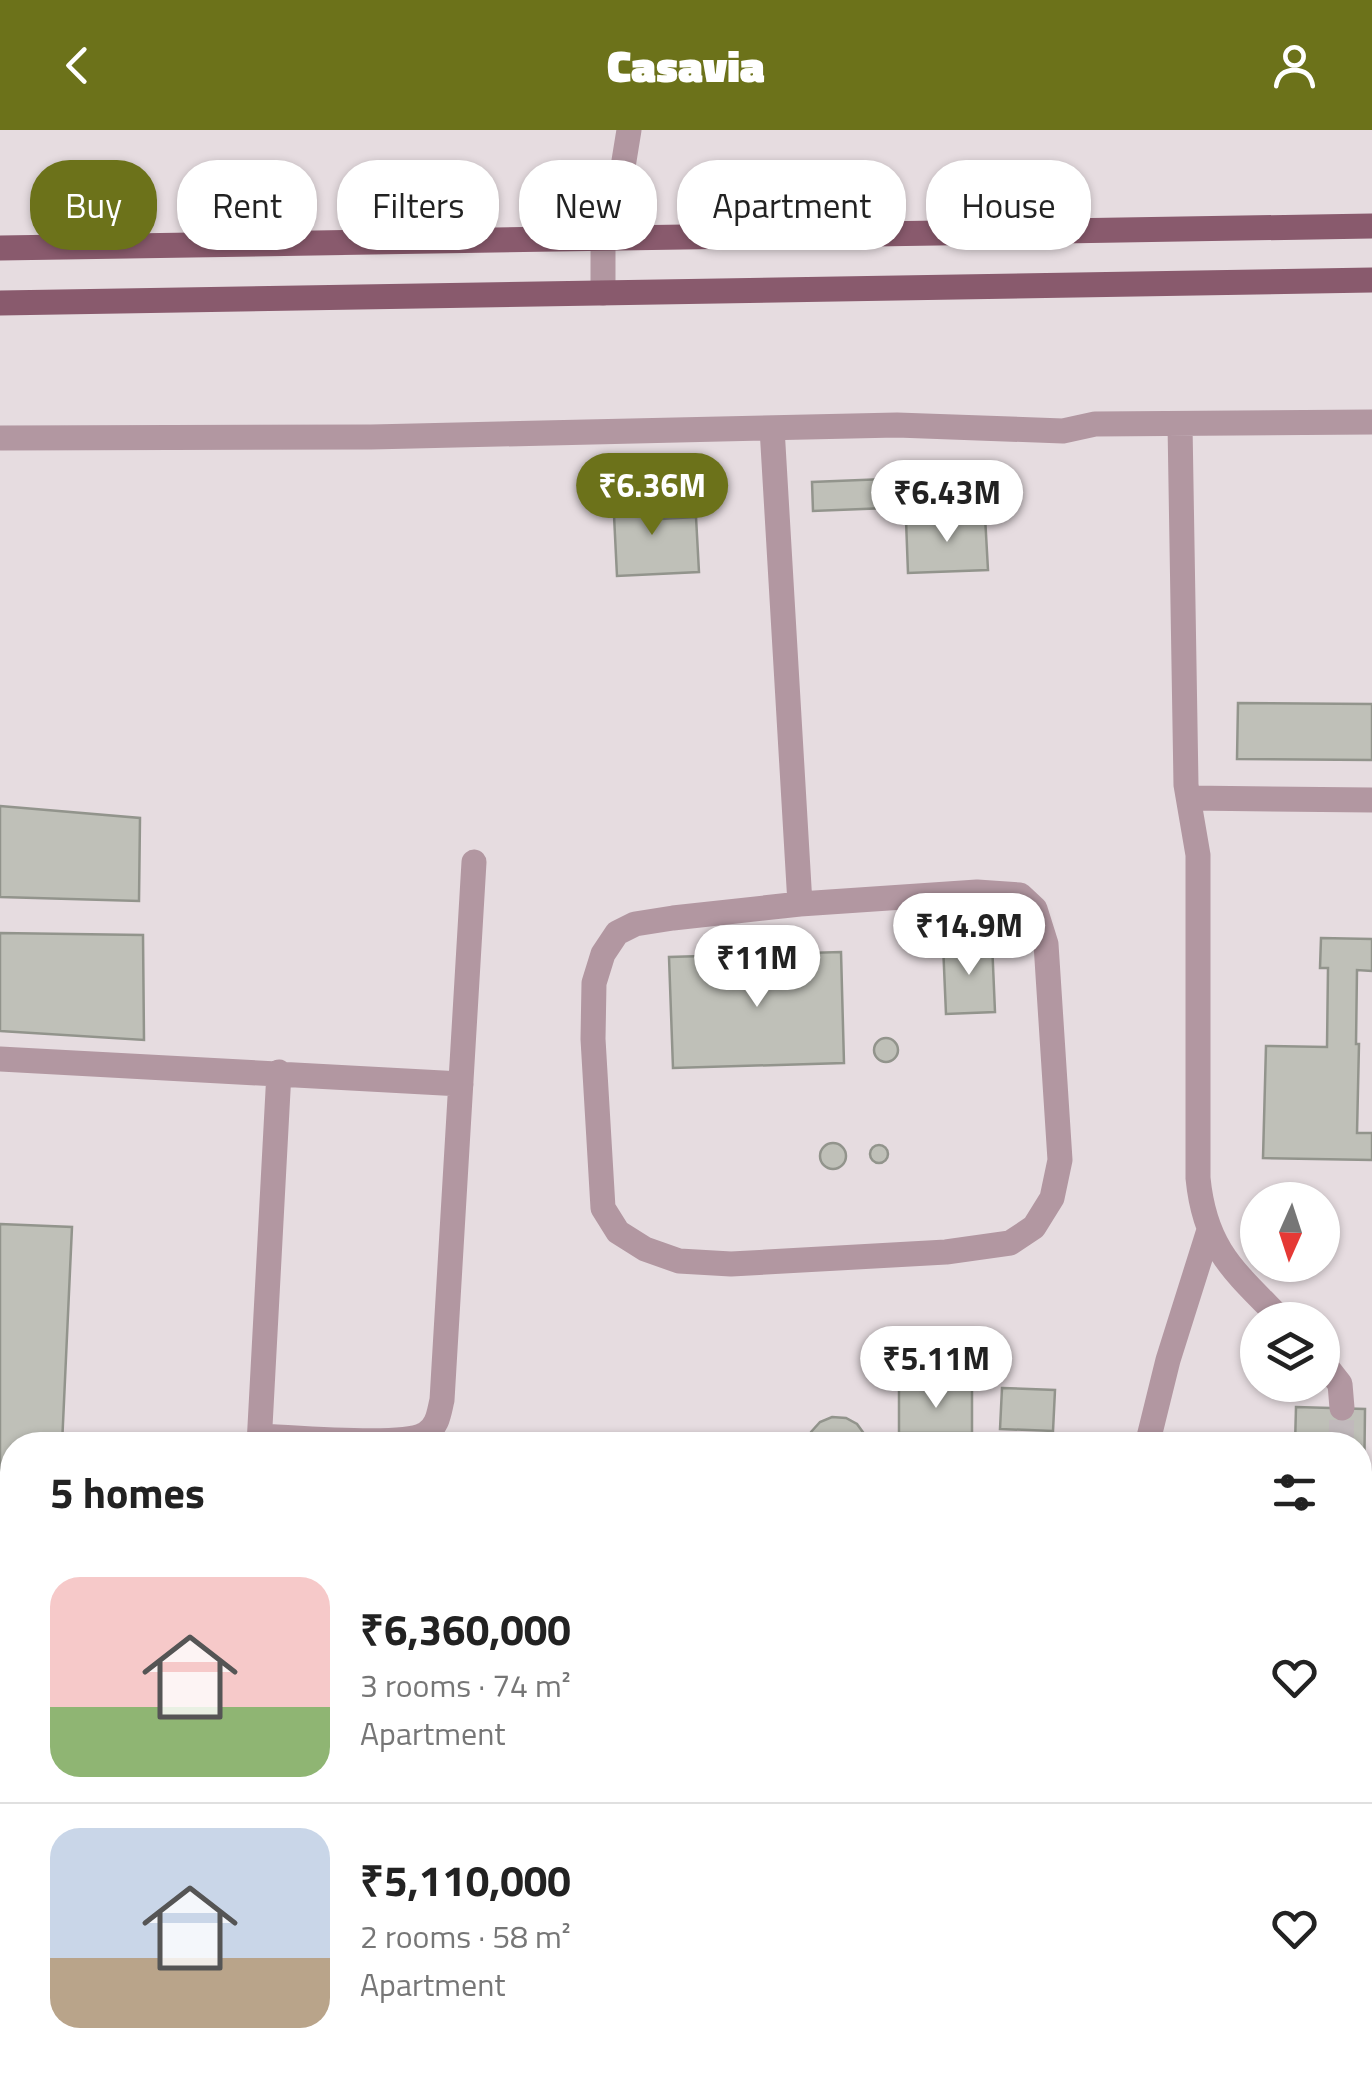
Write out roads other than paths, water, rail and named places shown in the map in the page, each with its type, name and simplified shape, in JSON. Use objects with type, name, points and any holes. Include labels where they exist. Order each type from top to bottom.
[{"type":"main road","points":[[657,238],[1372,226]]},
{"type":"main road","points":[[0,248],[519,240]]},
{"type":"main road","points":[[0,303],[1372,280]]},
{"type":"street","points":[[624,160],[629,130]]},
{"type":"street","points":[[603,250],[603,293]]},
{"type":"street","points":[[0,438],[352,438],[897,425],[1062,430],[1095,424],[1372,422]]},
{"type":"street","points":[[1180,424],[1188,798],[1198,856],[1201,1210],[1215,1246],[1232,1270],[1264,1302]]},
{"type":"street","points":[[772,428],[800,904]]},
{"type":"street","points":[[1188,798],[1372,800]]},
{"type":"street","points":[[427,1432],[437,1422],[442,1400],[474,862]]},
{"type":"street","points":[[977,892],[1020,894],[1034,909],[1046,944],[1060,1160],[1052,1198],[1034,1227],[1010,1244],[946,1252],[730,1264],[679,1260],[645,1248],[618,1232],[602,1208],[593,1039],[594,983],[602,954],[617,934],[635,924],[800,904],[977,892]]},
{"type":"street","points":[[0,1059],[461,1084]]},
{"type":"street","points":[[259,1432],[279,1072]]},
{"type":"street","points":[[1149,1432],[1209,1230]]},
{"type":"street","points":[[1340,1384],[1342,1408]]},
{"type":"tunnel","points":[[1341,1432],[1342,1408]]}]
